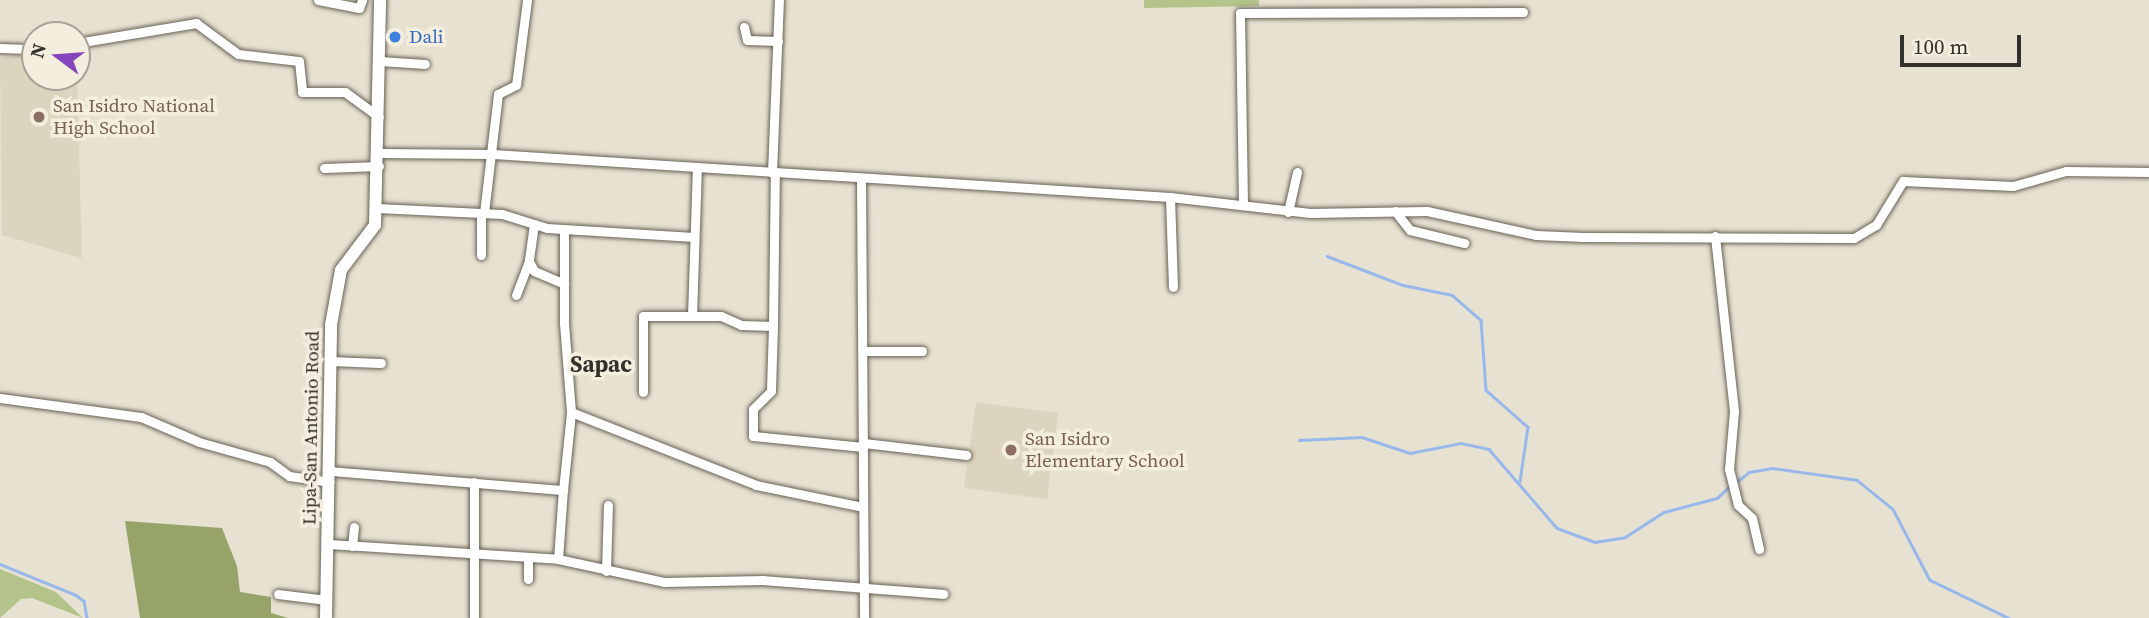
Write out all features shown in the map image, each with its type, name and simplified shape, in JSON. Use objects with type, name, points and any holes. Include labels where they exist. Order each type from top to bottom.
[{"type":"main road","name":"Lipa-San Antonio Road","points":[[326,618],[330,476],[328,361],[337,279],[372,234],[377,208],[380,0]]},
{"type":"street","points":[[318,0],[359,8],[362,0]]},
{"type":"street","points":[[481,255],[482,213],[493,155],[498,93],[516,85],[527,0]]},
{"type":"street","points":[[779,0],[773,173],[771,391],[753,409],[753,436],[966,455]]},
{"type":"street","points":[[1242,204],[1240,13],[1523,12]]},
{"type":"street","points":[[91,41],[197,23],[238,54],[299,61],[302,92],[345,92],[380,118]]},
{"type":"street","points":[[744,27],[747,40],[778,41]]},
{"type":"street","points":[[0,48],[21,49]]},
{"type":"street","points":[[380,61],[425,64]]},
{"type":"street","points":[[324,168],[379,160],[493,155],[1170,197],[1242,204],[1288,212],[1427,211],[1536,235],[1854,238],[1875,225],[1898,183],[1911,179],[2013,186],[2066,171],[2149,172]]},
{"type":"street","points":[[692,316],[697,168]]},
{"type":"street","points":[[1288,212],[1297,172]]},
{"type":"street","points":[[861,179],[864,618]]},
{"type":"street","points":[[1170,197],[1172,287]]},
{"type":"street","points":[[377,208],[521,216],[534,224],[564,230],[694,237]]},
{"type":"street","points":[[1395,211],[1410,230],[1464,243]]},
{"type":"street","points":[[516,295],[530,261],[534,224]]},
{"type":"street","points":[[558,559],[571,412],[564,230]]},
{"type":"street","points":[[1715,236],[1734,411],[1733,484],[1738,505],[1752,519],[1759,549]]},
{"type":"street","points":[[530,261],[541,278],[564,284]]},
{"type":"street","points":[[643,392],[643,316],[692,316],[773,327]]},
{"type":"street","points":[[863,351],[922,351]]},
{"type":"street","points":[[328,361],[380,363]]},
{"type":"street","points":[[0,398],[141,417],[199,442],[270,462],[289,476],[474,482],[563,491]]},
{"type":"street","points":[[571,412],[756,485],[863,507]]},
{"type":"street","points":[[474,482],[471,555],[474,618]]},
{"type":"street","points":[[606,571],[608,505]]},
{"type":"street","points":[[352,546],[354,527]]},
{"type":"street","points":[[329,544],[558,559],[664,582],[863,585],[943,594]]},
{"type":"street","points":[[528,558],[528,579]]},
{"type":"street","points":[[278,594],[327,600]]},
{"type":"shaded area","name":"San Isidro National High School","points":[[21,56],[21,91],[77,91],[82,258],[2,235],[0,58]]},
{"type":"shaded area","name":"San Isidro Elementary School","points":[[976,402],[1058,413],[1047,499],[964,488]]},
{"type":"green space","points":[[1144,0],[1259,0],[1259,6],[1144,8]]},
{"type":"green space","points":[[125,521],[222,528],[237,566],[240,592],[271,597],[271,613],[288,618],[140,618]]},
{"type":"green space","points":[[0,569],[56,592],[83,618],[32,598],[21,599],[0,618]]},
{"type":"waterway","points":[[1327,256],[1403,285],[1452,295],[1481,320],[1486,390],[1528,427],[1520,481]]},
{"type":"waterway","points":[[1299,440],[1362,437],[1410,453],[1461,443],[1489,449],[1557,528],[1595,542],[1625,537],[1664,512],[1717,498],[1729,487]]},
{"type":"waterway","points":[[1735,483],[1749,472],[1772,468],[1857,480],[1893,509],[1930,580],[2009,618]]},
{"type":"waterway","points":[[0,564],[76,595],[84,601],[87,618]]},
{"type":"place","name":"Dali","points":[[395,37]]},
{"type":"place","name":"San Isidro National High School","points":[[39,117]]},
{"type":"place","name":"San Isidro Elementary School","points":[[1011,450]]},
{"type":"district","name":"Sapac","points":[[601,364]]}]
